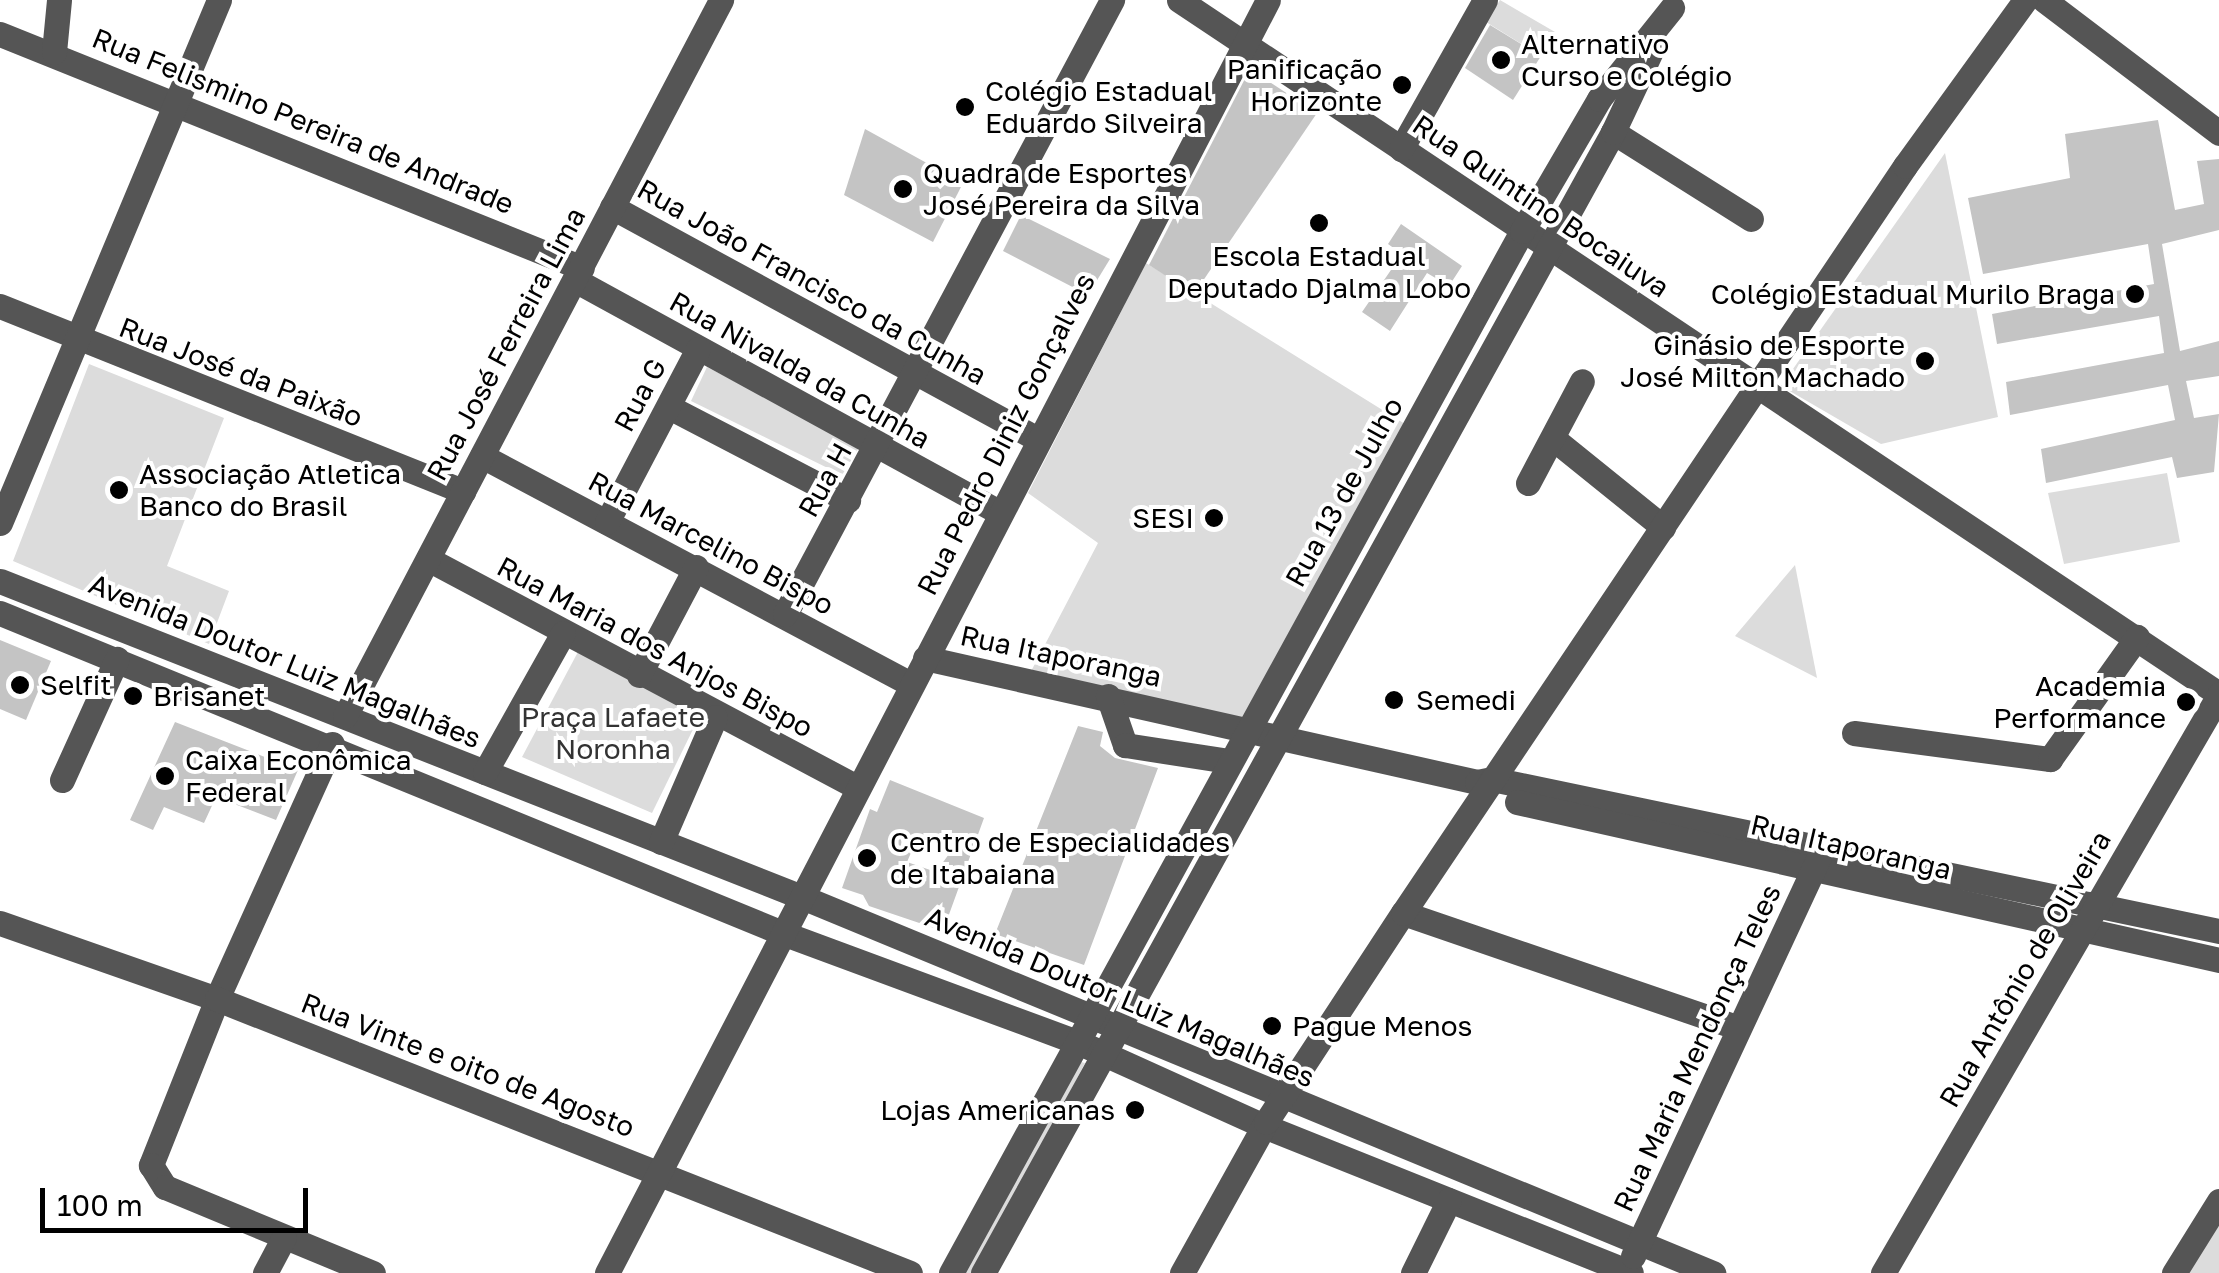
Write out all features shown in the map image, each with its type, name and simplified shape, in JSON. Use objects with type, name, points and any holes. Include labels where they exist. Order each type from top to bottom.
[{"type":"street","points":[[54,52],[59,0]]},
{"type":"street","points":[[0,523],[73,339],[219,0]]},
{"type":"street","name":"Rua José Ferreira Lima","points":[[344,716],[722,0]]},
{"type":"street","name":"Rua H","points":[[785,614],[918,374],[1112,0]]},
{"type":"street","name":"Rua Quintino Bocaiuva","points":[[1180,0],[1547,248],[2138,637],[2219,695]]},
{"type":"street","name":"Rua Pedro Diniz Gonçalves","points":[[607,1273],[656,1172],[785,934],[855,786],[925,658],[997,510],[1268,0]]},
{"type":"street","points":[[1401,149],[1484,0]]},
{"type":"street","points":[[1182,1273],[1281,1098],[1484,785],[1761,387],[1905,166],[2025,0]]},
{"type":"street","points":[[2044,0],[2219,133]]},
{"type":"street","name":"Rua 13 de Julho","points":[[984,1273],[1277,734],[1614,132],[1674,4]]},
{"type":"street","name":"Rua 13 de Julho","points":[[951,1273],[1086,1031],[1228,761],[1522,231],[1599,99],[1674,4]]},
{"type":"street","name":"Rua Felismino Pereira de Andrade","points":[[0,34],[178,100],[579,274]]},
{"type":"street","points":[[1614,132],[1750,219]]},
{"type":"street","name":"Rua João Francisco da Cunha","points":[[612,207],[1035,438]]},
{"type":"street","name":"Rua Nivalda da Cunha","points":[[579,274],[698,349],[997,510]]},
{"type":"street","name":"Rua José da Paixão","points":[[0,306],[73,339],[463,490]]},
{"type":"street","name":"Rua G","points":[[607,522],[698,349]]},
{"type":"street","points":[[1528,482],[1556,440],[1582,381]]},
{"type":"street","points":[[668,407],[848,500]]},
{"type":"street","points":[[1556,440],[1664,527]]},
{"type":"street","name":"Rua Marcelino Bispo","points":[[482,456],[785,614],[910,684]]},
{"type":"street","name":"Rua Maria dos Anjos Bispo","points":[[428,559],[715,717],[855,786]]},
{"type":"street","points":[[639,674],[696,567]]},
{"type":"street","name":"Avenida Doutor Luiz Magalhães","points":[[0,581],[802,897],[1086,1031],[1264,1126],[1628,1272]]},
{"type":"street","name":"Avenida Doutor Luiz Magalhães","points":[[0,613],[332,744],[785,934],[1086,1031]]},
{"type":"street","points":[[485,772],[563,633]]},
{"type":"street","points":[[1854,734],[2050,758],[2138,637]]},
{"type":"street","name":"Rua Itaporanga","points":[[925,658],[1819,858],[2098,905],[2219,931]]},
{"type":"street","points":[[62,780],[117,659]]},
{"type":"street","name":"Rua Antônio de Oliveira","points":[[1883,1273],[2219,695]]},
{"type":"street","points":[[1108,696],[1125,746],[1228,761]]},
{"type":"street","points":[[661,842],[715,717]]},
{"type":"street","points":[[332,744],[217,999],[154,1152],[153,1177],[166,1188],[373,1273]]},
{"type":"street","name":"Rua Itaporanga","points":[[1819,858],[2083,930],[2219,960]]},
{"type":"street","name":"Rua Maria Mendonça Teles","points":[[1628,1272],[1819,858]]},
{"type":"street","points":[[1402,914],[1738,1028]]},
{"type":"street","name":"Rua Vinte e oito de Agosto","points":[[0,923],[217,999],[910,1273]]},
{"type":"street","name":"Avenida Doutor Luiz Magalhães","points":[[1111,1044],[1281,1098],[1713,1273]]},
{"type":"street","points":[[1414,1273],[1449,1200]]},
{"type":"street","points":[[2174,1273],[2219,1201]]},
{"type":"street","points":[[265,1273],[284,1238]]},
{"type":"green space","points":[[1500,0],[1555,32],[1541,56],[1486,22]]},
{"type":"green space","points":[[1945,153],[1998,417],[1881,444],[1781,386]]},
{"type":"green space","name":"SESI","points":[[1146,263],[1413,429],[1247,729],[1027,679],[1098,543],[1028,493]]},
{"type":"green space","name":"Associação Atletica Banco do Brasil","points":[[89,364],[224,418],[167,566],[229,591],[209,644],[13,561]]},
{"type":"green space","points":[[707,367],[860,446],[842,475],[691,401]]},
{"type":"green space","points":[[2167,473],[2180,542],[2064,564],[2048,493]]},
{"type":"green space","points":[[1795,565],[1817,678],[1735,636]]},
{"type":"green space","name":"Praça Lafaete Noronha","points":[[579,650],[701,713],[652,813],[522,757]]},
{"type":"green space","points":[[1077,1061],[1085,1063],[975,1273],[963,1273]]},
{"type":"green space","points":[[2219,1221],[2219,1273],[2186,1273]]},
{"type":"building","name":"Alternativo Curso e Colégio","points":[[1490,25],[1541,56],[1513,100],[1465,68]]},
{"type":"building","points":[[1250,69],[1317,113],[1194,294],[1149,265]]},
{"type":"building","name":"Colégio Estadual Murilo Braga","points":[[2158,120],[2175,210],[2204,204],[2197,161],[2219,159],[2219,230],[2162,244],[2180,351],[2219,341],[2219,376],[2186,381],[2194,418],[2219,414],[2214,472],[2177,478],[2172,457],[2046,483],[2041,449],[2175,420],[2168,385],[2010,415],[2006,382],[2164,353],[2159,316],[1997,344],[1992,314],[2154,284],[2148,244],[1983,274],[1968,198],[2070,178],[2065,134]]},
{"type":"building","name":"Quadra de Esportes José Pereira da Silva","points":[[865,129],[963,183],[933,242],[844,195]]},
{"type":"building","points":[[1021,215],[1110,259],[1088,295],[1003,251]]},
{"type":"building","points":[[1401,224],[1462,266],[1449,286],[1427,273],[1390,331],[1362,312],[1402,254],[1388,244]]},
{"type":"building","name":"Selfit","points":[[0,640],[51,661],[26,720],[0,709]]},
{"type":"building","points":[[175,722],[298,770],[276,820],[216,797],[204,823],[164,807],[153,830],[130,820]]},
{"type":"building","points":[[1078,726],[1103,732],[1100,746],[1115,758],[1158,768],[1084,965],[995,934]]},
{"type":"building","name":"Centro de Especialidades de Itabaiana","points":[[890,780],[984,818],[943,931],[869,906],[863,895],[842,888],[870,809],[877,812]],"holes":[[[919,834],[954,847],[936,872],[907,862]]]},
{"type":"place","name":"Alternativo Curso e Colégio","points":[[1501,60]]},
{"type":"place","name":"Panificação Horizonte","points":[[1402,85]]},
{"type":"place","name":"Colégio Estadual Eduardo Silveira","points":[[965,107]]},
{"type":"place","name":"Quadra de Esportes José Pereira da Silva","points":[[903,189]]},
{"type":"place","name":"Escola Estadual Deputado Djalma Lobo","points":[[1319,223]]},
{"type":"place","name":"Colégio Estadual Murilo Braga","points":[[2135,294]]},
{"type":"place","name":"Ginásio de Esporte José Milton Machado","points":[[1925,361]]},
{"type":"place","name":"Associação Atletica Banco do Brasil","points":[[119,490]]},
{"type":"place","name":"SESI","points":[[1214,518]]},
{"type":"place","name":"Selfit","points":[[20,685]]},
{"type":"place","name":"Brisanet","points":[[133,696]]},
{"type":"place","name":"Semedi","points":[[1394,700]]},
{"type":"place","name":"Academia Performance","points":[[2186,702]]},
{"type":"place","name":"Caixa Econômica Federal","points":[[165,776]]},
{"type":"place","name":"Centro de Especialidades de Itabaiana","points":[[867,858]]},
{"type":"place","name":"Pague Menos","points":[[1272,1026]]},
{"type":"place","name":"Lojas Americanas","points":[[1135,1110]]}]
